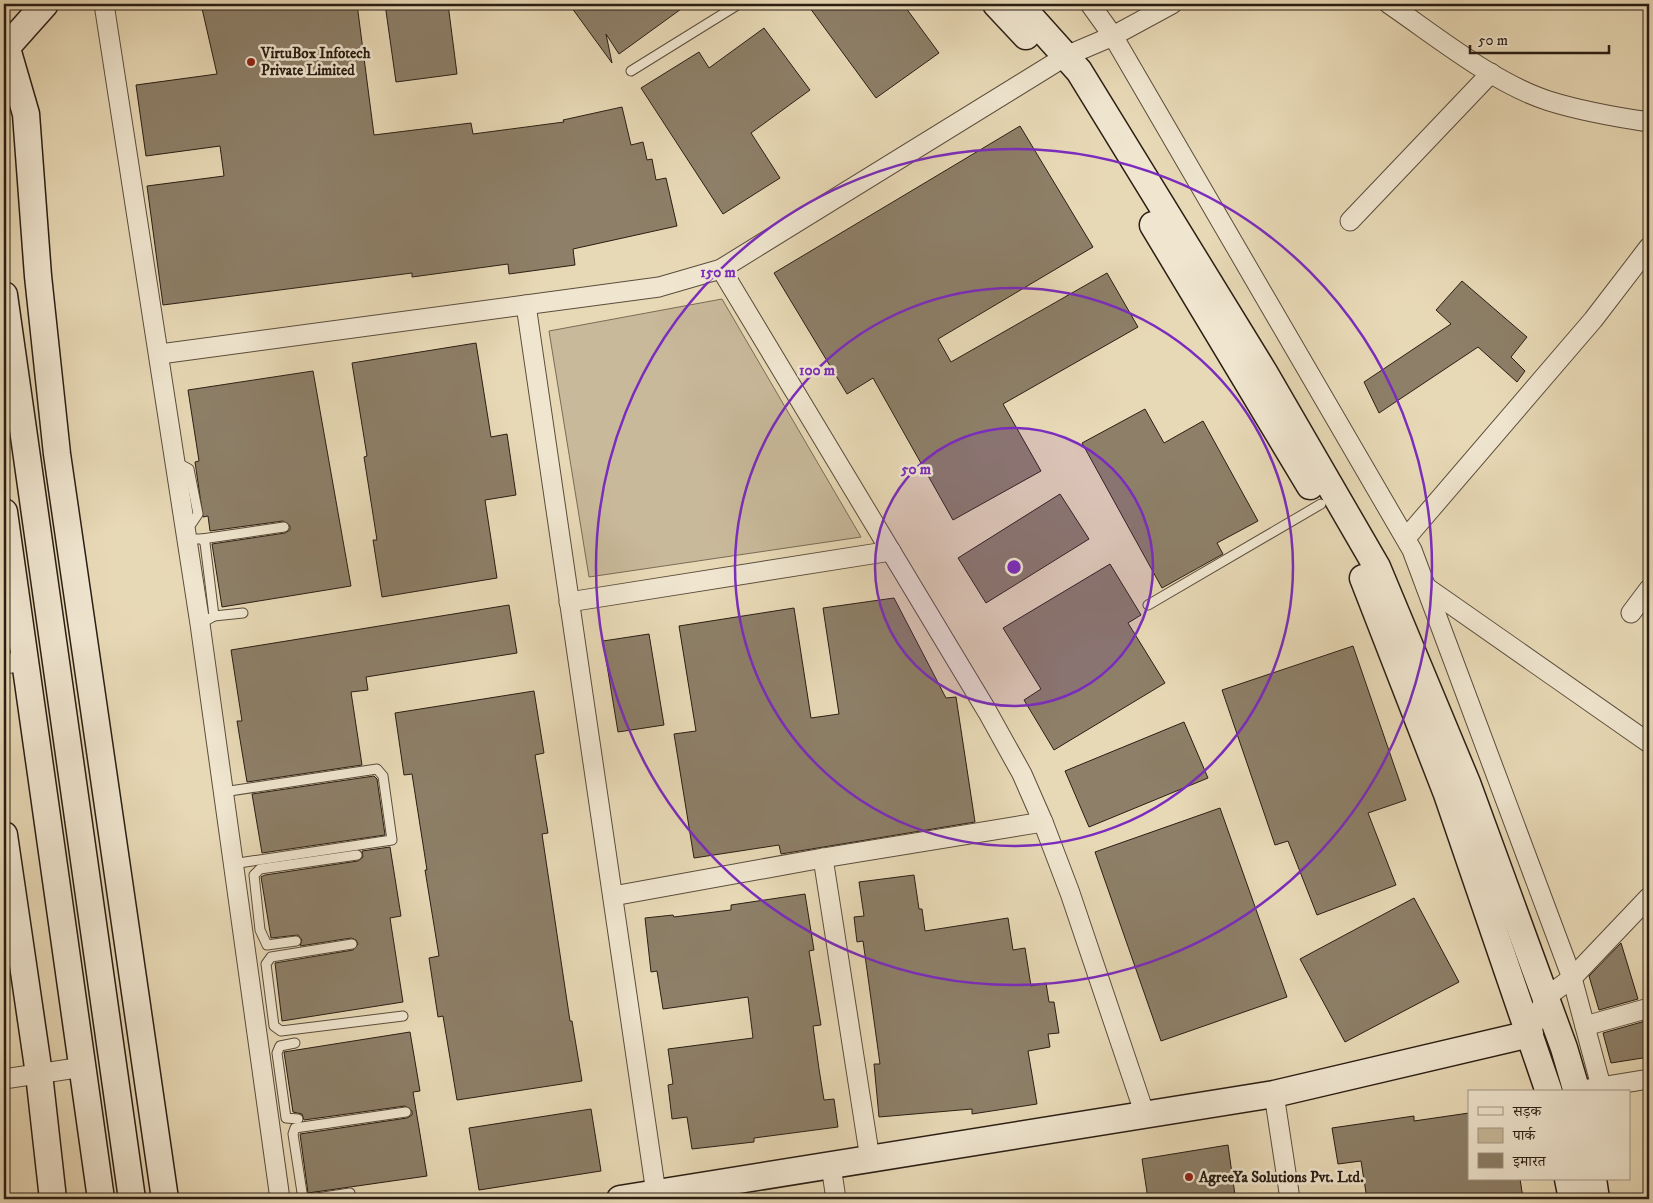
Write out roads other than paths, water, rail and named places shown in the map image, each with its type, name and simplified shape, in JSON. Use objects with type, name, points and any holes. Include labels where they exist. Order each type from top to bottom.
[{"type":"street","points":[[45,4],[5,48],[26,114],[38,276],[57,454],[165,1199]]},
{"type":"street","points":[[104,4],[176,462],[207,620],[222,792],[233,871],[251,931],[247,966],[265,1028],[277,1119],[280,1199]]},
{"type":"street","points":[[996,4],[1059,60],[1079,71],[1264,372],[1377,567],[1467,783],[1545,998],[1582,1090]]},
{"type":"street","points":[[1019,4],[1059,60],[1064,77],[1360,571],[1447,794],[1530,1034],[1547,1090]]},
{"type":"street","points":[[1090,4],[1113,36],[1406,538],[1572,978],[1585,1026],[1582,1090]]},
{"type":"street","points":[[160,354],[659,287],[721,269],[1059,60],[1113,36],[1172,4]]},
{"type":"street","points":[[1390,4],[1491,73],[1547,100],[1605,115],[1649,122]]},
{"type":"street","points":[[1350,222],[1491,73]]},
{"type":"street","points":[[1406,538],[1586,327],[1643,269],[1649,247]]},
{"type":"street","points":[[721,269],[988,711],[1022,774],[1043,822],[1070,893],[1145,1115]]},
{"type":"street","points":[[4,295],[132,1199]]},
{"type":"street","points":[[526,304],[656,1194]]},
{"type":"street","points":[[4,512],[14,662],[83,1067],[101,1199]]},
{"type":"street","points":[[569,602],[891,551]]},
{"type":"street","points":[[1426,587],[1649,743]]},
{"type":"street","points":[[1631,613],[1649,589]]},
{"type":"street","points":[[612,896],[824,858],[1043,822]]},
{"type":"street","points":[[4,835],[39,1074],[53,1199]]},
{"type":"street","points":[[824,858],[870,1159]]},
{"type":"street","points":[[1530,1034],[1545,998],[1558,986],[1572,978],[1649,897]]},
{"type":"street","points":[[1585,1026],[1649,1008]]},
{"type":"street","points":[[620,1199],[1274,1094],[1530,1034]]},
{"type":"street","points":[[4,1079],[83,1067]]},
{"type":"street","points":[[1582,1090],[1649,1078]]},
{"type":"street","points":[[1274,1094],[1290,1199]]},
{"type":"street","points":[[831,1166],[836,1199]]},
{"type":"street","points":[[1568,1180],[1572,1199]]},
{"type":"street","points":[[1593,1180],[1596,1199]]},
{"type":"lane","points":[[631,71],[739,4]]},
{"type":"lane","points":[[1148,605],[1321,504]]},
{"type":"lane","points":[[191,535],[284,527]]},
{"type":"lane","points":[[207,620],[243,613]]},
{"type":"lane","points":[[222,792],[377,769],[383,776],[391,828],[392,840],[233,871]]},
{"type":"lane","points":[[296,941],[267,945],[251,931],[254,875],[260,869],[357,855]]},
{"type":"lane","points":[[233,871],[254,875]]},
{"type":"lane","points":[[352,944],[271,957],[266,964],[265,1028],[281,1031],[403,1016]]},
{"type":"lane","points":[[247,966],[266,964]]},
{"type":"lane","points":[[268,1054],[280,1046],[295,1043]]},
{"type":"lane","points":[[303,1199],[293,1134],[295,1128],[406,1112]]},
{"type":"lane","points":[[277,1119],[298,1119]]},
{"type":"lane","points":[[310,1199],[350,1193]]},
{"type":"place","name":"VirtuBox Infotech Private Limited","points":[[251,62]]},
{"type":"place","name":"AgreeYa Solutions Pvt. Ltd.","points":[[1189,1177]]}]
